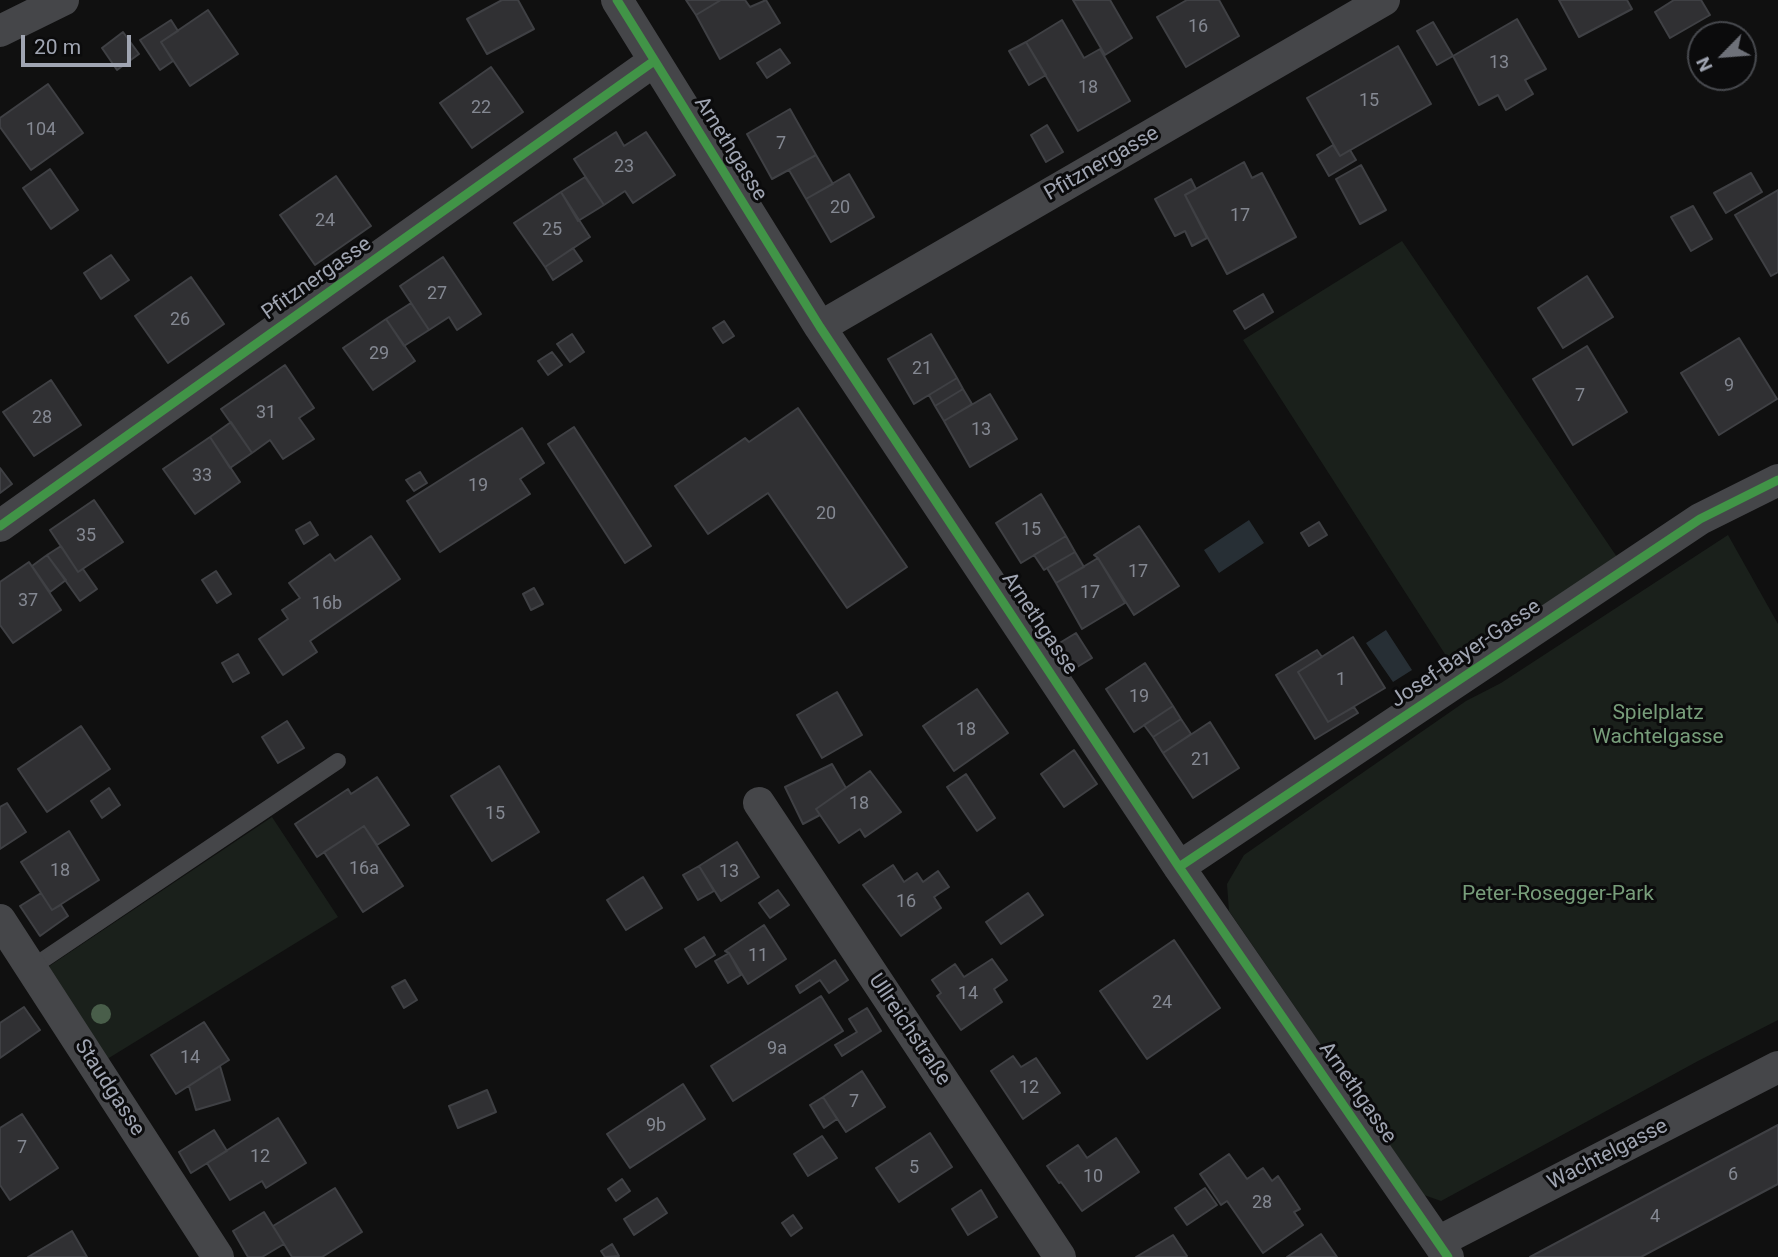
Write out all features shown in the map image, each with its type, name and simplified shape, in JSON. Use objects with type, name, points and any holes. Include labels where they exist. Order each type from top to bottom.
[{"type":"street","points":[[0,31],[63,0]]},
{"type":"street","name":"Arnethgasse","points":[[618,0],[820,327],[1179,867],[1443,1249]]},
{"type":"street","name":"Pfitznergasse","points":[[820,327],[1384,0]]},
{"type":"street","name":"Pfitznergasse","points":[[0,526],[654,61]]},
{"type":"street","name":"Josef-Bayer-Gasse","points":[[1179,867],[1700,519],[1778,480]]},
{"type":"street","name":"Ullreichstraße","points":[[759,803],[1060,1257]]},
{"type":"street","name":"Staudgasse","points":[[0,920],[218,1257]]},
{"type":"street","name":"Wachtelgasse","points":[[1443,1249],[1778,1068]]},
{"type":"lane","points":[[31,968],[338,761]]},
{"type":"green space","points":[[1402,241],[1617,557],[1452,665],[1243,340]]},
{"type":"green space","name":"Peter-Rosegger-Park","points":[[1728,535],[1778,624],[1778,1020],[1441,1201],[1424,1195],[1229,911],[1227,884],[1244,855],[1466,701],[1501,683]]},
{"type":"green space","points":[[272,817],[338,917],[104,1061],[45,969]]},
{"type":"shaded area","points":[[1249,520],[1264,543],[1219,573],[1204,550]]},
{"type":"shaded area","points":[[1386,630],[1412,670],[1393,682],[1366,643]]},
{"type":"building","points":[[502,0],[518,0],[534,29],[487,54],[467,19]]},
{"type":"building","points":[[686,0],[721,0],[696,15]]},
{"type":"building","points":[[721,0],[745,0],[750,7],[766,0],[780,23],[720,59],[696,15]]},
{"type":"building","points":[[1073,0],[1110,0],[1132,38],[1105,55]]},
{"type":"building","points":[[1187,0],[1219,0],[1239,36],[1186,67],[1157,17]]},
{"type":"building","points":[[1559,0],[1627,0],[1632,9],[1579,37]]},
{"type":"building","points":[[1674,0],[1701,0],[1710,15],[1700,21],[1687,21],[1687,28],[1670,38],[1655,12]]},
{"type":"building","points":[[208,10],[238,54],[190,86],[161,42]]},
{"type":"building","points":[[1517,19],[1546,69],[1525,80],[1533,94],[1506,110],[1498,95],[1479,105],[1453,56]]},
{"type":"building","points":[[171,20],[178,31],[161,42],[173,61],[160,70],[140,40]]},
{"type":"building","points":[[1062,20],[1084,58],[1100,49],[1130,101],[1078,131],[1026,42]]},
{"type":"building","points":[[1433,22],[1453,56],[1437,65],[1417,31]]},
{"type":"building","points":[[123,32],[139,54],[117,70],[102,48]]},
{"type":"building","points":[[1026,42],[1046,75],[1029,85],[1009,51]]},
{"type":"building","points":[[1398,46],[1431,104],[1340,156],[1307,98]]},
{"type":"building","points":[[780,49],[790,63],[767,78],[757,63]]},
{"type":"building","points":[[491,67],[523,112],[472,148],[440,103]]},
{"type":"building","points":[[48,84],[83,133],[31,170],[0,127],[0,118]]},
{"type":"building","points":[[790,109],[816,155],[772,179],[747,134]]},
{"type":"building","points":[[1047,125],[1063,152],[1046,162],[1031,135]]},
{"type":"building","points":[[616,132],[624,146],[646,132],[675,175],[633,203],[625,191],[604,205],[574,159]]},
{"type":"building","points":[[1333,145],[1340,156],[1350,150],[1356,160],[1329,176],[1317,155]]},
{"type":"building","points":[[816,155],[833,184],[806,199],[789,170]]},
{"type":"building","points":[[1244,162],[1252,178],[1262,173],[1296,237],[1227,274],[1185,195]]},
{"type":"building","points":[[1361,165],[1386,210],[1360,224],[1336,179]]},
{"type":"building","points":[[50,169],[78,210],[51,229],[23,188]]},
{"type":"building","points":[[1751,173],[1762,192],[1726,213],[1714,193]]},
{"type":"building","points":[[849,174],[874,217],[831,242],[806,199]]},
{"type":"building","points":[[336,176],[371,226],[315,265],[280,215]]},
{"type":"building","points":[[585,177],[604,205],[578,221],[561,192]]},
{"type":"building","points":[[1191,179],[1196,189],[1185,195],[1207,238],[1192,246],[1185,231],[1175,236],[1155,199]]},
{"type":"building","points":[[1778,190],[1778,272],[1771,276],[1735,215]]},
{"type":"building","points":[[561,192],[590,237],[545,267],[514,223]]},
{"type":"building","points":[[1693,206],[1712,239],[1691,251],[1671,217]]},
{"type":"building","points":[[573,248],[582,261],[553,280],[545,267]]},
{"type":"building","points":[[111,255],[129,280],[101,299],[84,273]]},
{"type":"building","points":[[443,257],[481,314],[457,330],[449,317],[429,330],[400,286]]},
{"type":"building","points":[[1587,276],[1613,317],[1563,348],[1538,308]]},
{"type":"building","points":[[191,277],[224,324],[168,363],[135,316]]},
{"type":"building","points":[[1263,294],[1273,312],[1245,329],[1234,311]]},
{"type":"building","points":[[411,303],[429,330],[404,346],[386,319]]},
{"type":"building","points":[[386,319],[415,361],[373,390],[343,348]]},
{"type":"building","points":[[724,321],[734,336],[723,343],[713,328]]},
{"type":"building","points":[[572,334],[584,352],[570,362],[557,344]]},
{"type":"building","points":[[931,334],[957,378],[914,404],[888,359]]},
{"type":"building","points":[[1739,338],[1777,399],[1719,435],[1681,373]]},
{"type":"building","points":[[1587,346],[1627,412],[1573,445],[1533,379]]},
{"type":"building","points":[[552,352],[562,365],[548,375],[538,361]]},
{"type":"building","points":[[285,365],[314,408],[299,418],[314,439],[283,459],[270,440],[252,453],[221,409]]},
{"type":"building","points":[[957,378],[963,389],[935,406],[929,395]]},
{"type":"building","points":[[51,380],[81,425],[34,456],[3,412]]},
{"type":"building","points":[[963,389],[972,404],[944,421],[935,406]]},
{"type":"building","points":[[990,394],[1017,439],[970,467],[944,421]]},
{"type":"building","points":[[798,408],[907,567],[847,608],[768,493],[708,534],[675,486],[745,438],[749,442]]},
{"type":"building","points":[[231,422],[252,453],[230,468],[210,437]]},
{"type":"building","points":[[574,427],[651,546],[625,563],[548,444]]},
{"type":"building","points":[[522,428],[544,463],[520,479],[530,494],[440,552],[407,501]]},
{"type":"building","points":[[210,437],[240,482],[195,514],[163,469]]},
{"type":"building","points":[[0,468],[12,484],[0,493]]},
{"type":"building","points":[[420,472],[427,483],[414,491],[406,480]]},
{"type":"building","points":[[1041,494],[1066,536],[1021,563],[996,523]]},
{"type":"building","points":[[94,500],[123,542],[78,572],[50,530]]},
{"type":"building","points":[[310,522],[318,535],[304,544],[296,530]]},
{"type":"building","points":[[1319,522],[1327,535],[1309,546],[1301,533]]},
{"type":"building","points":[[1139,526],[1179,586],[1134,615],[1094,555]]},
{"type":"building","points":[[371,536],[400,579],[310,641],[317,652],[283,675],[259,639],[288,619],[282,610],[300,598],[289,583],[330,554],[335,561]]},
{"type":"building","points":[[1066,536],[1075,552],[1044,570],[1034,555]]},
{"type":"building","points":[[61,546],[78,572],[83,569],[97,589],[80,601],[47,555]]},
{"type":"building","points":[[1075,552],[1084,567],[1056,583],[1047,568]]},
{"type":"building","points":[[47,555],[66,580],[50,592],[32,566]]},
{"type":"building","points":[[1098,558],[1125,603],[1082,629],[1056,583]]},
{"type":"building","points":[[29,562],[61,610],[13,643],[0,625],[0,582]]},
{"type":"building","points":[[216,571],[231,594],[217,603],[202,580]]},
{"type":"building","points":[[534,588],[543,604],[531,610],[523,594]]},
{"type":"building","points":[[1076,633],[1092,658],[1069,672],[1053,647]]},
{"type":"building","points":[[1353,637],[1385,688],[1328,722],[1298,672]]},
{"type":"building","points":[[1317,650],[1322,657],[1298,672],[1328,722],[1354,707],[1358,713],[1315,739],[1276,675]]},
{"type":"building","points":[[238,654],[249,673],[233,682],[222,663]]},
{"type":"building","points":[[1145,663],[1173,706],[1134,732],[1106,689]]},
{"type":"building","points":[[977,689],[1008,733],[954,771],[923,726]]},
{"type":"building","points":[[837,692],[862,735],[822,758],[797,715]]},
{"type":"building","points":[[1173,706],[1181,719],[1153,737],[1144,725]]},
{"type":"building","points":[[1181,719],[1191,734],[1163,753],[1153,737]]},
{"type":"building","points":[[287,721],[304,748],[278,763],[262,737]]},
{"type":"building","points":[[1210,722],[1239,768],[1193,798],[1163,753]]},
{"type":"building","points":[[81,726],[110,769],[47,812],[18,769]]},
{"type":"building","points":[[1074,750],[1097,784],[1064,807],[1041,774]]},
{"type":"building","points":[[832,764],[846,788],[816,809],[820,815],[803,824],[785,787]]},
{"type":"building","points":[[499,766],[539,832],[492,861],[451,796]]},
{"type":"building","points":[[870,771],[901,812],[865,837],[860,829],[839,843],[816,809]]},
{"type":"building","points":[[966,774],[995,818],[977,831],[947,787]]},
{"type":"building","points":[[377,777],[409,825],[377,845],[364,826],[317,857],[295,824],[348,789],[351,794]]},
{"type":"building","points":[[109,788],[120,805],[102,818],[91,801]]},
{"type":"building","points":[[7,803],[26,832],[0,849],[0,807]]},
{"type":"building","points":[[364,826],[403,886],[363,912],[324,852]]},
{"type":"building","points":[[69,831],[99,880],[52,910],[21,862]]},
{"type":"building","points":[[737,842],[759,877],[721,901],[699,866]]},
{"type":"building","points":[[893,865],[904,882],[917,873],[923,882],[938,871],[949,887],[934,897],[941,908],[901,936],[863,885]]},
{"type":"building","points":[[699,866],[714,891],[698,900],[683,875]]},
{"type":"building","points":[[643,877],[662,908],[626,930],[607,900]]},
{"type":"building","points":[[778,890],[789,905],[770,918],[759,903]]},
{"type":"building","points":[[41,893],[52,910],[61,905],[68,916],[40,936],[20,906]]},
{"type":"building","points":[[1028,893],[1043,915],[1001,944],[986,922]]},
{"type":"building","points":[[764,925],[786,959],[748,984],[729,953],[725,951]]},
{"type":"building","points":[[704,937],[715,955],[696,967],[685,949]]},
{"type":"building","points":[[1174,940],[1220,1008],[1147,1059],[1100,991]]},
{"type":"building","points":[[729,953],[741,975],[728,983],[715,961]]},
{"type":"building","points":[[992,959],[1007,980],[994,989],[1002,1002],[961,1030],[937,996],[941,993],[932,980],[955,964],[964,977]]},
{"type":"building","points":[[835,960],[848,980],[829,993],[820,980],[800,993],[796,986]]},
{"type":"building","points":[[405,980],[417,1000],[404,1008],[392,987]]},
{"type":"building","points":[[821,996],[843,1031],[733,1101],[711,1066]]},
{"type":"building","points":[[24,1007],[40,1030],[0,1058],[0,1023]]},
{"type":"building","points":[[867,1008],[881,1031],[842,1056],[835,1045],[857,1032],[849,1019]]},
{"type":"building","points":[[204,1022],[229,1060],[176,1094],[151,1055]]},
{"type":"building","points":[[1013,1056],[1021,1067],[1036,1058],[1060,1093],[1023,1119],[991,1071]]},
{"type":"building","points":[[220,1066],[230,1100],[196,1110],[189,1086]]},
{"type":"building","points":[[862,1071],[885,1107],[846,1132],[823,1097]]},
{"type":"building","points":[[683,1084],[705,1119],[630,1168],[607,1134]]},
{"type":"building","points":[[487,1090],[496,1112],[458,1128],[449,1106]]},
{"type":"building","points":[[823,1097],[837,1119],[824,1128],[810,1105]]},
{"type":"building","points":[[22,1114],[58,1168],[10,1200],[0,1185],[0,1128]]},
{"type":"building","points":[[278,1118],[306,1163],[266,1188],[262,1181],[230,1200],[207,1163]]},
{"type":"building","points":[[1778,1125],[1778,1184],[1641,1257],[1530,1257]]},
{"type":"building","points":[[214,1130],[227,1151],[191,1173],[179,1152]]},
{"type":"building","points":[[930,1133],[952,1167],[899,1202],[876,1168]]},
{"type":"building","points":[[822,1136],[837,1158],[808,1176],[794,1154]]},
{"type":"building","points":[[1116,1138],[1139,1172],[1082,1211],[1047,1166],[1078,1145],[1087,1158]]},
{"type":"building","points":[[1229,1154],[1247,1179],[1263,1168],[1272,1181],[1278,1176],[1300,1209],[1294,1212],[1303,1225],[1263,1253],[1227,1201],[1221,1205],[1200,1174]]},
{"type":"building","points":[[622,1179],[630,1191],[616,1201],[608,1189]]},
{"type":"building","points":[[335,1188],[362,1232],[322,1257],[292,1257],[273,1226]]},
{"type":"building","points":[[1205,1188],[1217,1205],[1187,1225],[1175,1208]]},
{"type":"building","points":[[981,1190],[997,1217],[968,1235],[952,1209]]},
{"type":"building","points":[[657,1198],[667,1213],[634,1235],[624,1219]]},
{"type":"building","points":[[264,1212],[284,1244],[262,1257],[248,1257],[233,1231]]},
{"type":"building","points":[[793,1215],[802,1228],[791,1236],[782,1223]]},
{"type":"building","points":[[72,1231],[87,1257],[28,1257]]},
{"type":"building","points":[[1321,1234],[1337,1257],[1287,1257]]},
{"type":"building","points":[[1173,1235],[1186,1257],[1136,1257]]},
{"type":"building","points":[[612,1244],[619,1256],[605,1257],[601,1251]]},
{"type":"cycle path","points":[[617,0],[820,327],[1179,867],[1448,1257]]},
{"type":"cycle path","points":[[0,526],[654,61]]},
{"type":"cycle path","points":[[1179,867],[1700,519],[1778,480]]},
{"type":"park label","name":"Spielplatz Wachtelgasse","points":[[1658,726]]}]
